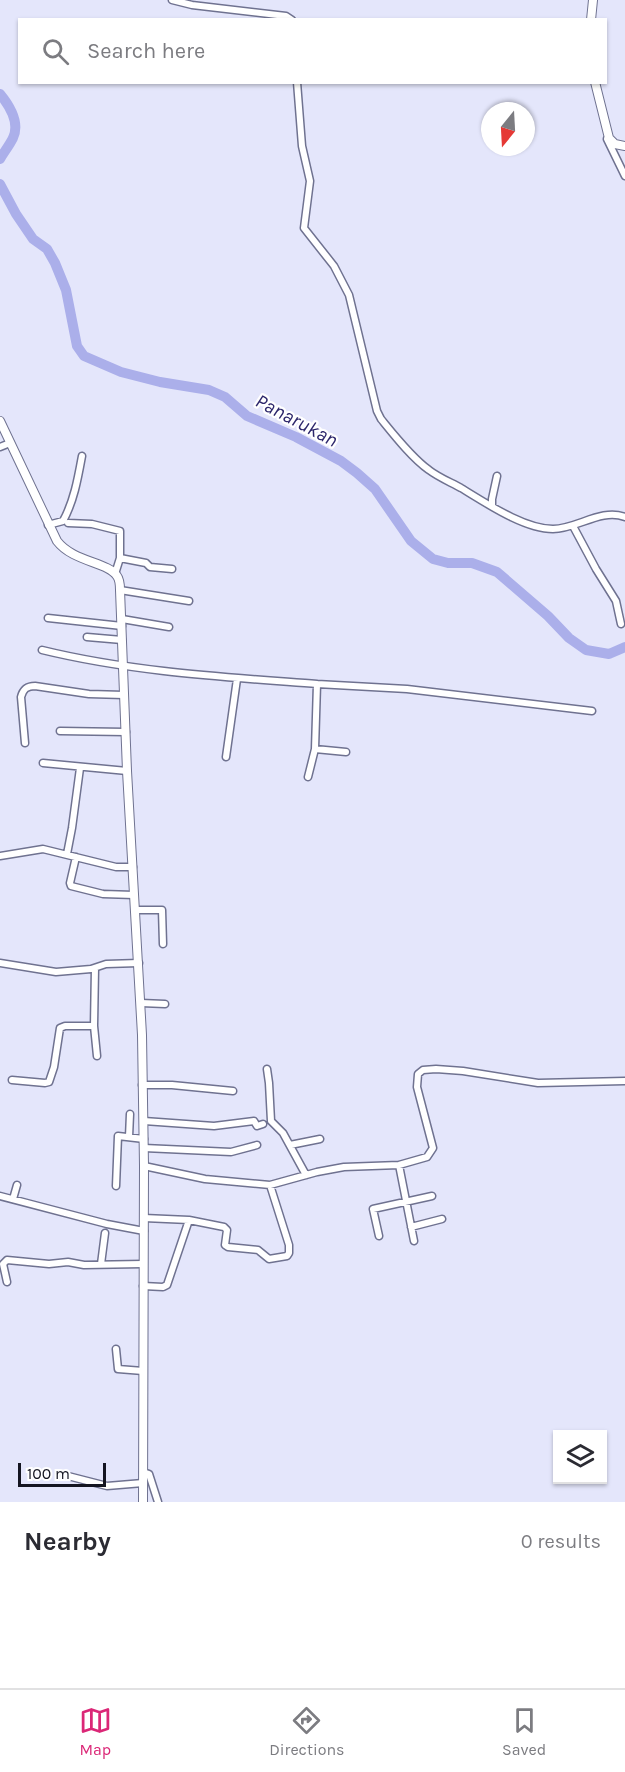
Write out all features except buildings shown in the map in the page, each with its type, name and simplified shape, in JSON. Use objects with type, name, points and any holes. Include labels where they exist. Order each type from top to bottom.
[{"type":"street","points":[[172,0],[289,18]]},
{"type":"street","points":[[591,18],[593,0]]},
{"type":"street","points":[[297,84],[302,146],[310,181],[304,228],[334,266],[349,295],[378,415],[428,470],[492,506],[538,527],[555,529],[600,517],[614,515],[625,517]]},
{"type":"street","points":[[596,84],[609,138],[607,140],[625,176]]},
{"type":"street","points":[[609,138],[615,144],[625,146]]},
{"type":"street","points":[[0,421],[57,541],[68,552],[116,574],[119,580],[127,771],[141,1003],[144,1121],[143,1502]]},
{"type":"street","points":[[0,447],[10,443]]},
{"type":"street","points":[[48,525],[63,521],[66,516],[82,456]]},
{"type":"street","points":[[492,506],[498,476]]},
{"type":"street","points":[[68,523],[92,524],[120,530],[120,558],[116,574]]},
{"type":"street","points":[[573,526],[616,601],[621,624]]},
{"type":"street","points":[[120,558],[146,563],[150,567],[172,569]]},
{"type":"street","points":[[120,590],[189,601]]},
{"type":"street","points":[[48,618],[169,627]]},
{"type":"street","points":[[87,637],[122,640]]},
{"type":"street","points":[[42,650],[90,661],[237,679],[407,689],[592,711]]},
{"type":"street","points":[[226,757],[237,679]]},
{"type":"street","points":[[308,777],[315,749],[317,684]]},
{"type":"street","points":[[25,743],[21,697],[26,687],[35,686],[89,694],[124,695]]},
{"type":"street","points":[[60,731],[126,732]]},
{"type":"street","points":[[315,749],[346,752]]},
{"type":"street","points":[[43,763],[127,771]]},
{"type":"street","points":[[67,854],[80,768]]},
{"type":"street","points":[[0,856],[44,849],[116,867],[133,867]]},
{"type":"street","points":[[76,857],[71,886],[103,894],[134,895]]},
{"type":"street","points":[[136,910],[162,910],[163,944]]},
{"type":"street","points":[[0,963],[48,972],[82,971],[106,964],[139,963]]},
{"type":"street","points":[[95,968],[94,1026],[98,1056]]},
{"type":"street","points":[[141,1003],[165,1004]]},
{"type":"street","points":[[12,1080],[49,1082],[54,1067],[60,1028],[94,1026]]},
{"type":"street","points":[[267,1069],[271,1121],[290,1145],[306,1175]]},
{"type":"street","points":[[144,1166],[205,1179],[270,1185],[344,1167],[399,1165],[427,1157],[433,1148],[417,1087],[418,1074],[423,1070],[463,1071],[538,1083],[625,1081]]},
{"type":"street","points":[[142,1085],[172,1085],[233,1091]]},
{"type":"street","points":[[129,1137],[130,1114]]},
{"type":"street","points":[[144,1121],[203,1126],[254,1121],[257,1126],[263,1124]]},
{"type":"street","points":[[116,1185],[117,1138],[119,1136],[144,1139]]},
{"type":"street","points":[[290,1145],[320,1139]]},
{"type":"street","points":[[144,1148],[231,1152],[257,1145]]},
{"type":"street","points":[[399,1165],[414,1241]]},
{"type":"street","points":[[13,1199],[17,1185]]},
{"type":"street","points":[[144,1218],[189,1220],[226,1228],[225,1245],[230,1248],[258,1250],[269,1259],[287,1256],[289,1245],[270,1185]]},
{"type":"street","points":[[0,1196],[107,1224],[144,1231]]},
{"type":"street","points":[[379,1236],[372,1210],[432,1196]]},
{"type":"street","points":[[411,1227],[442,1219]]},
{"type":"street","points":[[143,1286],[163,1287],[168,1283],[189,1220]]},
{"type":"street","points":[[101,1264],[105,1233]]},
{"type":"street","points":[[7,1281],[3,1272],[3,1264],[8,1260],[49,1264],[68,1262],[84,1265],[143,1264]]},
{"type":"street","points":[[116,1349],[118,1369],[143,1371]]},
{"type":"street","points":[[143,1472],[150,1474],[158,1502]]},
{"type":"street","points":[[64,1475],[107,1486],[143,1483]]},
{"type":"waterway","name":"Panarukan","points":[[0,94],[10,109],[15,126],[13,138],[0,159]]},
{"type":"waterway","name":"Panarukan","points":[[0,184],[33,239],[47,249],[55,263],[66,290],[77,346],[84,356],[121,372],[160,382],[209,390],[225,397],[247,416],[296,437],[341,461],[357,473],[375,489],[411,541],[433,559],[448,563],[472,563],[497,572],[548,616],[569,638],[586,650],[609,654],[625,647]]}]
